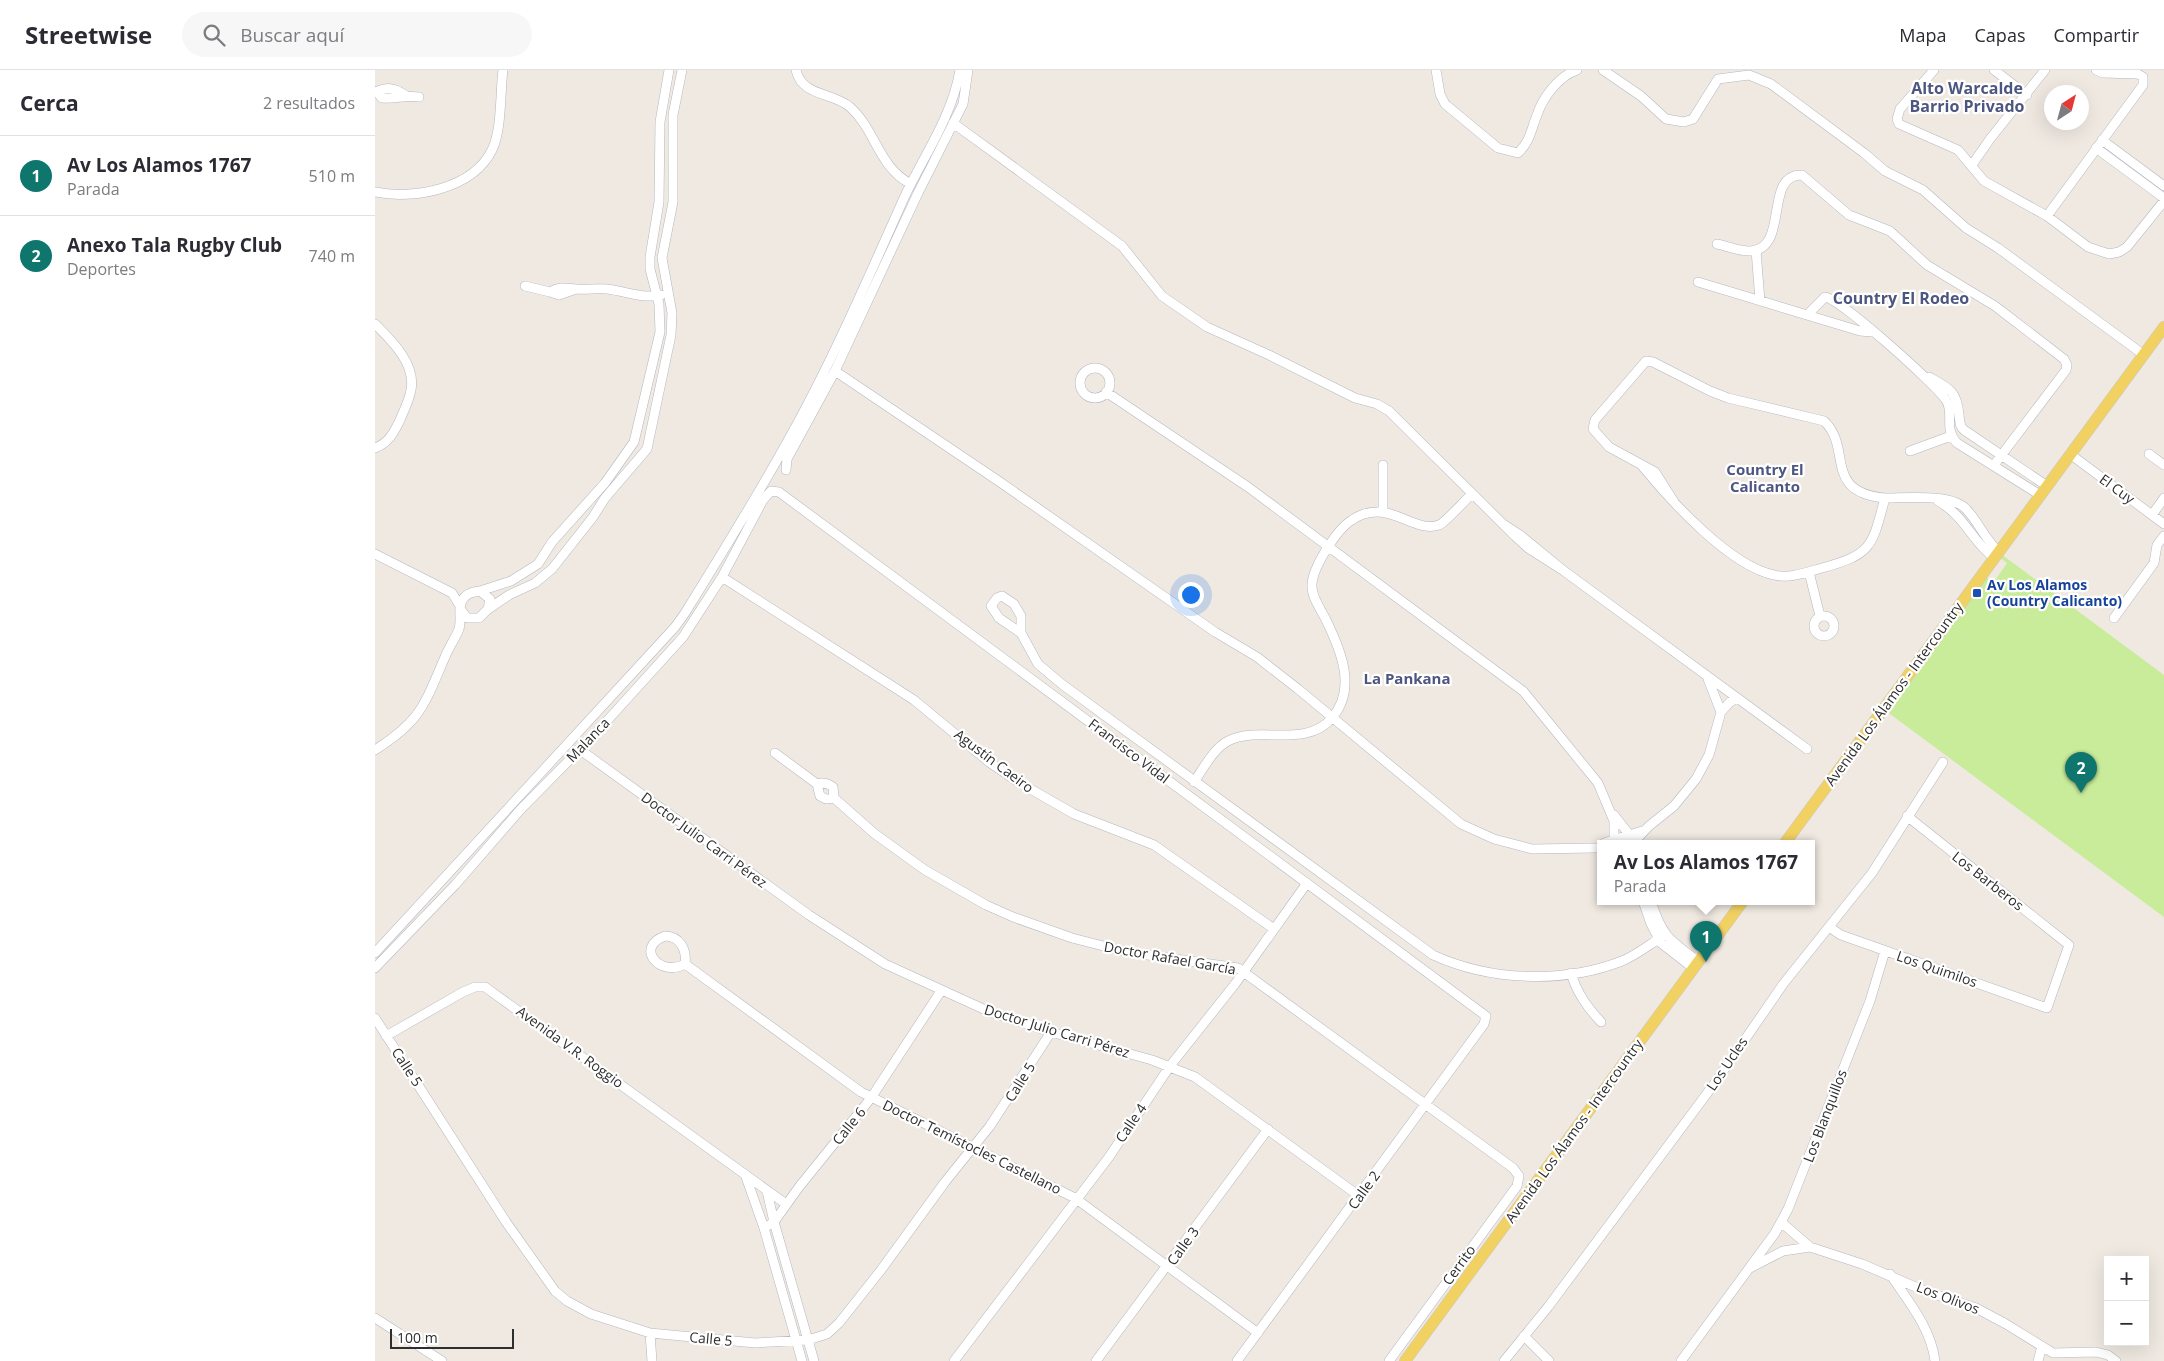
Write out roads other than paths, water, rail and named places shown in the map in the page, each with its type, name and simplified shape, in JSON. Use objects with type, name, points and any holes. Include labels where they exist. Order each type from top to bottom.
[{"type":"main road","name":"Avenida Los Álamos - Intercountry","points":[[1787,840],[2164,328]]},
{"type":"main road","name":"Avenida Los Álamos - Intercountry","points":[[1405,1361],[1740,905]]},
{"type":"street","points":[[375,192],[413,194],[433,191],[453,184],[478,167],[487,158],[495,142],[503,70]]},
{"type":"street","points":[[375,750],[416,718],[456,636],[461,621],[463,598],[511,582],[538,564],[552,542],[564,531],[584,504],[605,483],[632,446],[659,332],[657,296],[650,270],[650,257],[659,202],[661,113],[669,70]]},
{"type":"street","points":[[456,636],[487,610],[509,595],[535,582],[564,556],[605,498],[645,453],[651,422],[668,359],[671,335],[672,313],[662,258],[673,202],[674,105],[682,70]]},
{"type":"street","points":[[796,70],[808,88],[842,101],[851,107],[867,128],[885,162],[899,178],[911,184]]},
{"type":"street","points":[[375,954],[679,621],[793,431],[847,323],[911,184],[953,103],[960,70]]},
{"type":"street","points":[[786,470],[787,459],[835,371],[964,100],[968,70]]},
{"type":"street","points":[[1436,70],[1440,94],[1445,104],[1498,148],[1518,153],[1526,146],[1537,113],[1553,87],[1567,73],[1577,70]]},
{"type":"street","points":[[1603,70],[1641,96],[1666,119],[1684,122],[1693,119],[1718,79],[1749,75],[1771,84],[1864,153],[1885,171],[1923,190],[1966,228],[1998,248],[2144,355]]},
{"type":"street","points":[[1933,70],[1900,109],[1897,119],[1899,124],[1952,146],[1964,155],[1988,184],[2047,216],[2088,247],[2097,251],[2114,253],[2134,240],[2164,200],[2096,148]]},
{"type":"street","points":[[1994,70],[2027,95]]},
{"type":"street","points":[[1972,165],[1990,139],[2027,95],[2045,70]]},
{"type":"street","points":[[2047,216],[2144,81],[2138,74],[2103,73],[2096,70]]},
{"type":"street","points":[[376,92],[382,98],[396,99],[405,95],[419,97]]},
{"type":"street","points":[[953,123],[1122,246],[1162,296],[1207,327],[1269,355],[1355,398],[1377,404],[1389,411],[1503,524],[1807,749]]},
{"type":"street","points":[[661,135],[673,133]]},
{"type":"street","points":[[2102,140],[2164,186]]},
{"type":"street","points":[[1717,244],[1744,251],[1755,250],[1764,246],[1771,234],[1780,194],[1786,182],[1794,176],[1802,175],[1849,215],[1890,231],[1927,264],[1995,306],[2064,359],[2067,365],[2066,370],[1995,465]]},
{"type":"street","points":[[1755,250],[1760,284],[1760,301]]},
{"type":"street","points":[[1697,282],[1860,331],[1872,332]]},
{"type":"street","points":[[525,286],[550,292],[558,288],[604,288],[635,295],[657,296],[668,294]]},
{"type":"street","points":[[1807,315],[1823,298],[1828,297],[1842,306],[1920,372],[1948,404],[1951,436],[1957,443],[2043,490]]},
{"type":"street","points":[[375,324],[401,353],[412,380],[409,398],[395,429],[388,440],[375,448]]},
{"type":"street","points":[[1885,498],[1875,535],[1859,555],[1852,559],[1809,572],[1784,576],[1757,569],[1697,526],[1662,491],[1642,465],[1604,443],[1595,433],[1593,424],[1642,364],[1649,361],[1710,392],[1824,421],[1833,432],[1840,468],[1845,477],[1861,493],[1885,498],[1951,501],[1963,506],[1996,554]]},
{"type":"street","points":[[835,371],[1000,482],[1219,635],[1257,657],[1453,819],[1470,830],[1494,840],[1541,850],[1597,846]]},
{"type":"street","points":[[1920,372],[1951,390],[1958,403],[1960,424],[1964,430],[2001,455],[2043,490]]},
{"type":"street","points":[[1106,392],[1203,456],[1329,546],[1523,691],[1593,776],[1611,811],[1632,840]]},
{"type":"street","points":[[639,421],[651,422]]},
{"type":"street","points":[[1910,451],[1951,436]]},
{"type":"street","name":"El Cuy","points":[[2070,454],[2164,524]]},
{"type":"street","points":[[2149,454],[2164,465]]},
{"type":"street","points":[[1383,465],[1383,512]]},
{"type":"street","name":"Malanca","points":[[375,968],[683,637],[722,577],[763,500],[771,491]]},
{"type":"street","name":"Francisco Vidal","points":[[771,491],[779,492],[1486,1016]]},
{"type":"street","points":[[1194,782],[1218,749],[1228,741],[1237,738],[1270,735],[1300,735],[1325,724],[1332,718],[1345,692],[1346,676],[1330,629],[1314,596],[1311,585],[1317,566],[1329,546],[1352,520],[1367,513],[1383,512],[1427,526],[1439,525],[1472,494]]},
{"type":"street","points":[[2152,515],[2164,498]]},
{"type":"street","points":[[2114,618],[2154,563],[2157,545],[2164,536]]},
{"type":"street","points":[[375,554],[452,593],[467,618],[479,618]]},
{"type":"street","points":[[1809,572],[1820,616]]},
{"type":"street","name":"Agustín Caeiro","points":[[722,577],[918,703],[989,762],[1020,783],[1074,814],[1154,846],[1274,929]]},
{"type":"street","points":[[441,587],[477,592],[490,599],[487,610]]},
{"type":"street","points":[[1021,633],[1033,656],[1047,672],[1194,782],[1433,955],[1504,974],[1537,976],[1571,973],[1621,962],[1662,937]]},
{"type":"street","points":[[1707,676],[1721,712]]},
{"type":"street","points":[[1634,840],[1674,806],[1696,779],[1709,755],[1721,712],[1730,702],[1737,698]]},
{"type":"street","name":"Doctor Julio Carri Pérez","points":[[579,749],[824,925],[885,964],[990,1012],[1051,1032],[1170,1066],[1213,1088],[1359,1196]]},
{"type":"street","name":"Doctor Rafael García","points":[[775,753],[817,784],[820,796],[826,799],[834,798],[875,834],[925,870],[977,900],[1013,916],[1073,938],[1156,957],[1235,967],[1245,972],[1513,1168]]},
{"type":"street","name":"Los Ucles","points":[[1505,1361],[1548,1307],[1717,1080],[1778,990],[1872,873],[1943,762]]},
{"type":"street","name":"Doctor Rafael García","points":[[817,784],[825,783],[831,785],[834,790],[834,798]]},
{"type":"street","points":[[1611,811],[1615,827],[1614,840]]},
{"type":"street","name":"Los Barberos","points":[[1907,816],[2069,945],[2047,1008]]},
{"type":"street","name":"Calle 4","points":[[953,1361],[1075,1198],[1109,1157],[1170,1066],[1245,972],[1307,883]]},
{"type":"street","points":[[1645,905],[1662,937],[1696,965]]},
{"type":"street","points":[[1652,905],[1662,937]]},
{"type":"street","name":"Los Quimilos","points":[[1829,926],[1841,935],[2047,1008]]},
{"type":"street","name":"Los Blanquillos","points":[[1681,1361],[1781,1222],[1870,1001],[1885,951]]},
{"type":"street","name":"Doctor Temístocles Castellano","points":[[685,964],[854,1088],[1075,1198],[1258,1334]]},
{"type":"street","points":[[1571,973],[1582,1000],[1601,1022]]},
{"type":"street","name":"Avenida V.R. Roggio","points":[[386,1036],[463,992],[475,987],[485,987],[786,1204]]},
{"type":"street","name":"Calle 6","points":[[764,1228],[774,1222],[786,1204],[871,1098],[941,991]]},
{"type":"street","name":"Calle 2","points":[[1237,1361],[1427,1105],[1484,1024],[1486,1016]]},
{"type":"street","name":"Calle 5","points":[[375,1018],[506,1222],[555,1291],[567,1301],[591,1314],[650,1333],[739,1342],[807,1340],[827,1334],[839,1323],[1006,1103],[1051,1032]]},
{"type":"street","name":"Calle 3","points":[[1096,1361],[1111,1338],[1168,1266],[1268,1129]]},
{"type":"street","name":"Cerrito","points":[[1389,1361],[1517,1186],[1519,1176],[1513,1168]]},
{"type":"street","points":[[744,1175],[764,1228],[802,1361]]},
{"type":"street","points":[[767,1191],[774,1222],[814,1361]]},
{"type":"street","name":"Los Olivos","points":[[1781,1222],[1810,1247],[1890,1274],[1925,1290],[1990,1314],[2053,1353],[2096,1352],[2108,1354],[2116,1361]]},
{"type":"street","name":"Los Blanquillos","points":[[1745,1272],[1783,1251],[1810,1247]]},
{"type":"street","points":[[1890,1274],[1927,1331],[1934,1347],[1935,1361]]},
{"type":"street","points":[[375,1318],[442,1361]]},
{"type":"street","points":[[650,1333],[652,1361]]},
{"type":"street","points":[[1524,1336],[1549,1361]]},
{"type":"street","points":[[2038,1361],[2042,1346]]},
{"type":"street","points":[[2051,1361],[2065,1353]]},
{"type":"place","name":"Av Los Alamos (Country Calicanto)","points":[[1977,593]]},
{"type":"place","name":"Anexo Tala Rugby Club","points":[[2081,793]]},
{"type":"place","name":"Av Los Alamos 1767","points":[[1706,962]]},
{"type":"district","name":"Alto Warcalde Barrio Privado","points":[[1967,97]]},
{"type":"district","name":"Country El Rodeo","points":[[1901,298]]},
{"type":"district","name":"Country El Calicanto","points":[[1765,478]]},
{"type":"district","name":"La Pankana","points":[[1407,679]]}]
